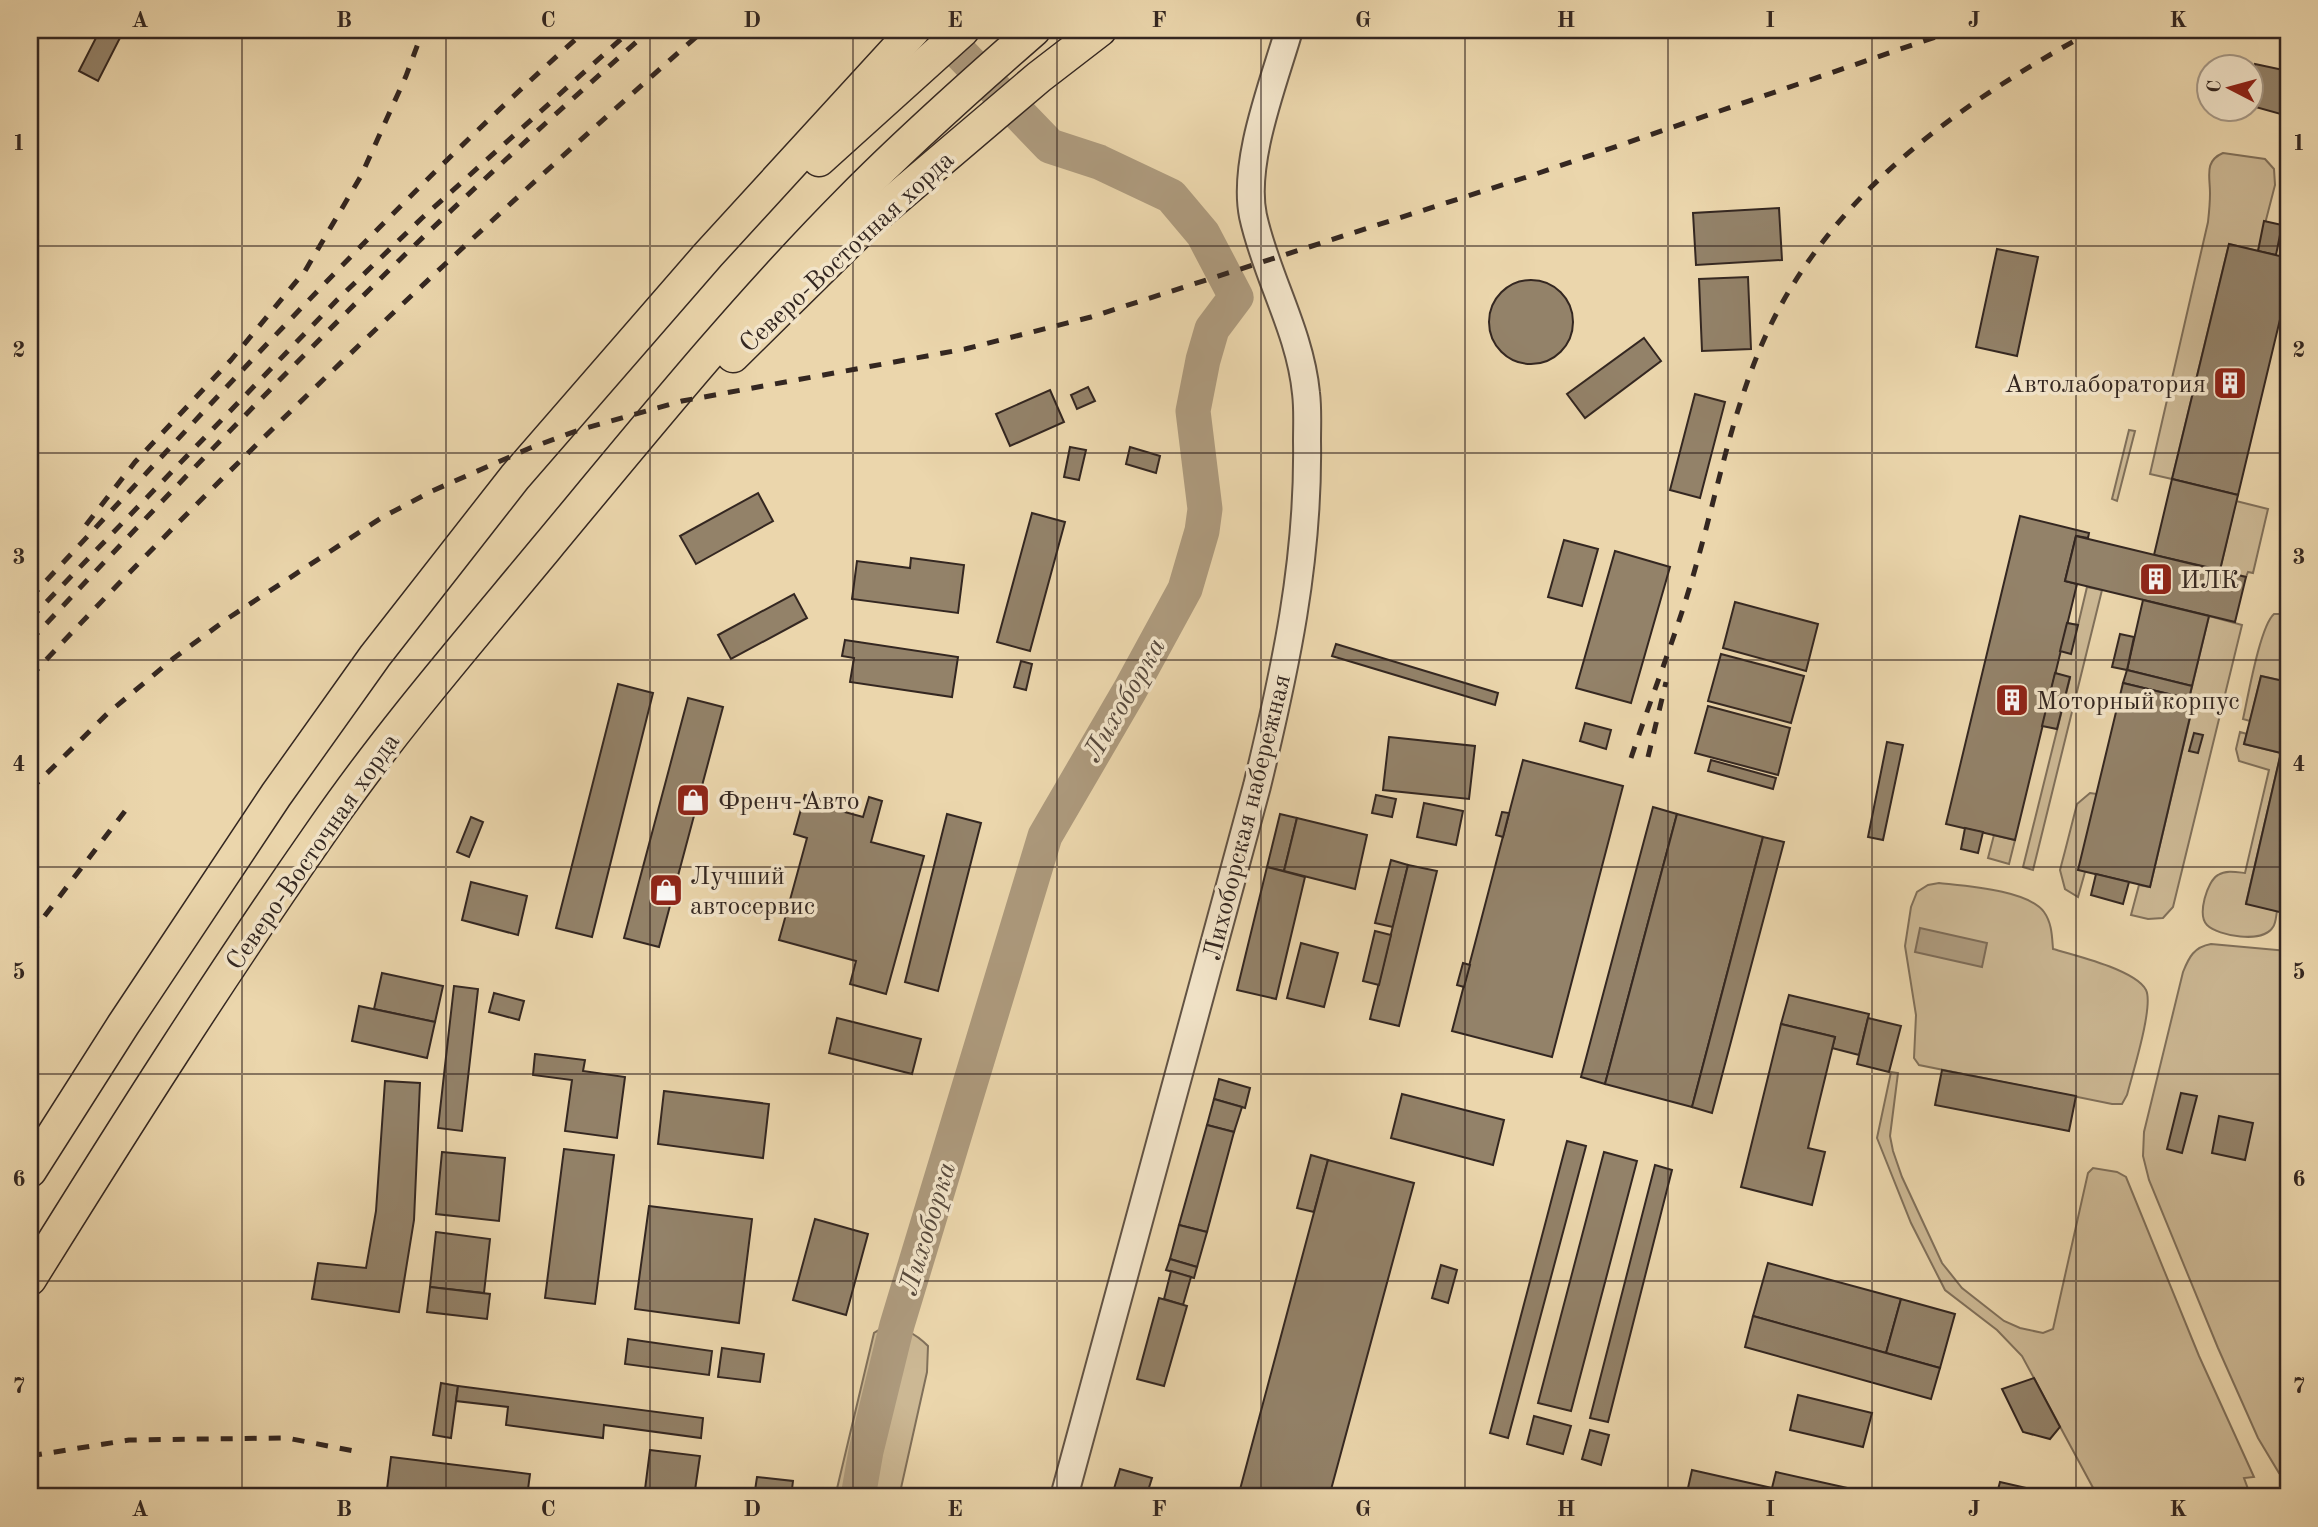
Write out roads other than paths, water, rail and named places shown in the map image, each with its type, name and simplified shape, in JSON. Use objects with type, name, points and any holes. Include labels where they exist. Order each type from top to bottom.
[{"type":"main road","points":[[30,1171],[276,794],[375,656],[515,477],[594,388],[830,135],[914,30]]},
{"type":"main road","points":[[830,135],[963,30]]},
{"type":"main road","name":"Северо-Восточная хорда","points":[[30,1279],[176,1046],[323,828],[435,682],[628,449],[724,365],[861,210],[943,110],[1034,30]]},
{"type":"main road","name":"Северо-Восточная хорда","points":[[861,210],[1100,30]]},
{"type":"street","name":"Лихоборская набережная","points":[[1064,1497],[1257,786],[1282,681],[1302,566],[1308,472],[1306,392],[1295,339],[1265,260],[1252,213],[1252,160],[1290,30]]},
{"type":"waterway","name":"Лихоборка","points":[[858,1497],[866,1451],[897,1325],[1045,836],[1185,589],[1202,531],[1205,509],[1193,411],[1212,329],[1236,297],[1203,234],[1171,196],[1099,162],[1050,146],[938,30]]},
{"type":"railway","points":[[86,525],[135,462],[231,360],[305,271],[361,176],[406,76],[423,30]]},
{"type":"railway","points":[[30,598],[371,236],[513,97],[586,30]]},
{"type":"railway","points":[[30,619],[337,300],[422,218],[631,30]]},
{"type":"railway","points":[[30,641],[227,434],[384,275],[496,168],[650,30]]},
{"type":"railway","points":[[30,677],[192,509],[359,345],[530,186],[704,30]]},
{"type":"railway","points":[[30,790],[107,714],[174,658],[227,619],[381,518],[432,491],[530,448],[579,430],[682,401],[965,349],[1091,317],[1533,175],[1956,30]]},
{"type":"railway","points":[[1631,758],[1690,587],[1725,454],[1747,384],[1775,315],[1794,283],[1823,242],[1855,204],[1927,137],[2008,80],[2094,30]]},
{"type":"railway","points":[[1648,757],[1666,682]]},
{"type":"railway","points":[[30,935],[125,811]]},
{"type":"railway","points":[[30,1456],[129,1440],[203,1439],[287,1438],[359,1452]]},
{"type":"place","name":"Автолаборатория","points":[[2230,383]]},
{"type":"place","name":"ИЛК","points":[[2156,579]]},
{"type":"place","name":"Моторный корпус","points":[[2012,700]]},
{"type":"place","name":"Френч-Авто","points":[[693,800]]},
{"type":"place","name":"Лучший автосервис","points":[[666,890]]}]
